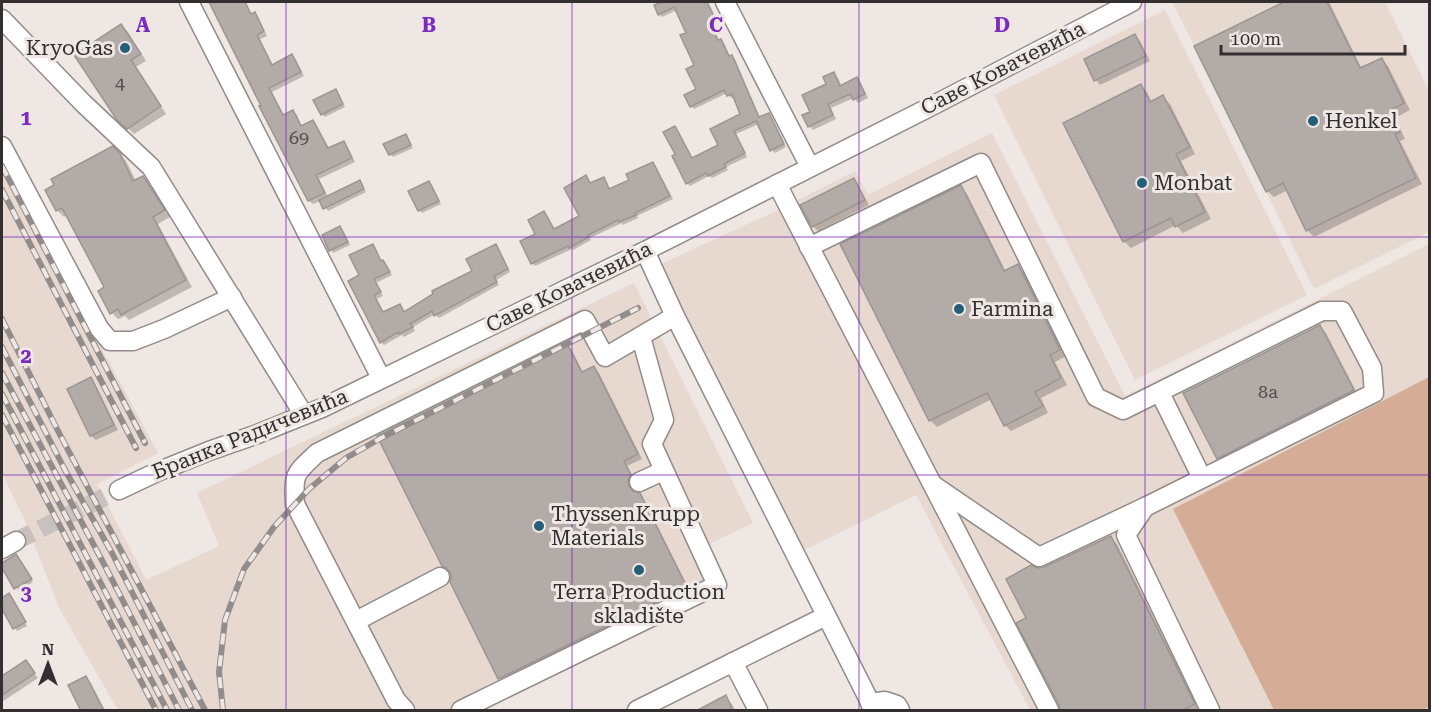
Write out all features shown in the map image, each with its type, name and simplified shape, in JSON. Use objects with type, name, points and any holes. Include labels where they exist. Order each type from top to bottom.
[{"type":"street","points":[[189,2],[381,378]]},
{"type":"street","points":[[725,2],[810,167]]},
{"type":"street","name":"Саве Ковачевића","points":[[381,378],[645,251],[1132,2]]},
{"type":"street","points":[[2,19],[84,104],[150,167],[304,415]]},
{"type":"street","points":[[2,146],[99,328],[110,341],[133,341],[232,297]]},
{"type":"street","points":[[809,247],[981,163],[1096,397],[1123,410],[1322,311],[1342,311],[1372,368],[1374,393],[1039,557],[931,483]]},
{"type":"street","points":[[777,184],[1049,711]]},
{"type":"street","points":[[645,251],[675,316],[872,707],[885,701],[897,705],[900,711]]},
{"type":"street","points":[[405,711],[396,700],[295,504],[294,481],[300,468],[317,453],[585,320],[605,357],[675,316]]},
{"type":"street","points":[[461,711],[717,585],[652,444],[664,420],[641,337]]},
{"type":"street","name":"Бранка Радичевића","points":[[119,490],[157,472],[304,415],[381,378]]},
{"type":"street","points":[[1160,393],[1202,478]]},
{"type":"street","points":[[639,482],[663,471]]},
{"type":"street","points":[[1144,507],[1126,535],[1210,711]]},
{"type":"street","points":[[356,621],[440,577]]},
{"type":"street","points":[[637,711],[826,616]]},
{"type":"street","points":[[733,662],[758,711]]},
{"type":"shaded area","name":"Henkel","points":[[1385,2],[1429,91],[1429,232],[1314,289],[1173,3]]},
{"type":"shaded area","points":[[1165,10],[1307,295],[1135,380],[994,95]]},
{"type":"shaded area","points":[[992,133],[1125,396],[1429,244],[1429,710],[1030,710],[916,495],[802,551],[661,264],[778,210],[855,171],[868,195]]},
{"type":"shaded area","points":[[2,162],[158,453],[97,484],[146,580],[219,546],[197,493],[634,283],[753,523],[705,546],[725,588],[476,710],[118,710],[60,610],[25,521],[2,473]]},
{"type":"shaded area","points":[[1429,377],[1429,707],[1422,710],[1274,710],[1173,509]]},
{"type":"building","points":[[209,2],[245,2],[251,14],[255,12],[264,31],[257,35],[272,65],[292,54],[301,72],[269,88],[283,115],[293,110],[301,126],[313,120],[328,148],[344,141],[352,158],[316,175],[325,193],[308,201]]},
{"type":"building","points":[[663,2],[707,2],[715,18],[709,21],[718,40],[721,39],[729,56],[732,55],[759,117],[769,113],[784,144],[770,151],[756,121],[734,131],[745,153],[724,164],[726,167],[708,176],[706,173],[686,184],[672,156],[675,154],[663,132],[675,126],[692,158],[718,145],[710,129],[740,114],[732,94],[727,96],[724,90],[690,107],[684,95],[696,89],[686,69],[694,65],[680,35],[686,33],[674,7],[658,15],[654,5]]},
{"type":"building","name":"Henkel","points":[[1284,2],[1327,2],[1360,68],[1382,58],[1404,103],[1389,111],[1400,132],[1395,134],[1416,178],[1306,231],[1283,183],[1266,192],[1194,46]]},
{"type":"building","points":[[121,24],[141,54],[131,60],[161,106],[127,129],[117,120],[74,55]]},
{"type":"building","points":[[1135,34],[1146,56],[1094,81],[1084,59]]},
{"type":"building","points":[[834,72],[840,86],[857,77],[865,94],[853,100],[850,94],[828,104],[833,115],[808,127],[802,115],[810,112],[802,95],[826,84],[823,77]]},
{"type":"building","name":"Monbat","points":[[1141,84],[1150,102],[1163,95],[1190,147],[1176,154],[1205,212],[1175,227],[1171,218],[1123,242],[1063,123]]},
{"type":"building","points":[[336,89],[343,104],[321,115],[313,100]]},
{"type":"building","points":[[406,134],[411,145],[389,155],[383,144]]},
{"type":"building","points":[[113,146],[120,153],[133,181],[143,176],[165,210],[153,217],[186,280],[121,315],[118,309],[110,314],[98,291],[104,287],[62,208],[56,211],[45,190],[54,185],[51,179]]},
{"type":"building","points":[[653,162],[670,196],[635,213],[636,215],[619,222],[618,220],[588,235],[589,237],[569,248],[568,246],[531,264],[520,241],[535,234],[528,220],[544,211],[554,229],[579,216],[564,188],[586,175],[590,183],[604,177],[609,189],[629,180],[626,174]]},
{"type":"building","points":[[854,178],[865,200],[812,227],[800,205]]},
{"type":"building","points":[[360,180],[364,189],[323,209],[319,200]]},
{"type":"building","points":[[429,181],[439,201],[418,211],[408,191]]},
{"type":"building","name":"Farmina","points":[[961,185],[1004,271],[1018,264],[1060,350],[1050,355],[1061,378],[1035,392],[1043,406],[1004,426],[987,393],[929,421],[840,244]]},
{"type":"building","points":[[340,226],[348,242],[329,251],[322,235]]},
{"type":"building","points":[[373,244],[381,261],[383,260],[390,272],[374,279],[381,292],[374,295],[383,312],[400,304],[404,312],[433,294],[432,291],[472,271],[466,259],[496,244],[508,269],[494,276],[497,282],[434,316],[432,311],[410,324],[413,327],[399,334],[398,332],[380,343],[348,281],[359,275],[349,255]]},
{"type":"building","points":[[1320,325],[1354,390],[1217,459],[1183,393]]},
{"type":"building","name":"ThyssenKrupp Materials","points":[[566,342],[582,372],[594,366],[638,454],[624,461],[631,475],[628,480],[629,486],[633,491],[640,493],[687,587],[498,679],[450,582],[450,572],[442,566],[377,436]]},
{"type":"building","points":[[91,377],[114,425],[90,436],[67,389]]},
{"type":"building","points":[[1111,536],[1195,704],[1181,711],[1060,711],[1016,623],[1026,618],[1006,579],[1031,565],[1038,568],[1044,567]]},
{"type":"building","points":[[16,554],[32,579],[14,589],[2,568],[2,563]]},
{"type":"building","points":[[9,593],[26,622],[13,629],[2,609],[2,598]]},
{"type":"building","points":[[26,660],[35,673],[2,695],[2,676]]},
{"type":"building","points":[[86,676],[104,711],[81,711],[68,685]]},
{"type":"building","points":[[726,695],[733,711],[696,711]]},
{"type":"tunnel","points":[[16,541],[119,490]]},
{"type":"railway","points":[[2,166],[145,443]]},
{"type":"railway","points":[[2,190],[136,448]]},
{"type":"railway","points":[[223,710],[219,672],[225,620],[244,569],[274,527],[309,489],[346,458],[381,438],[638,308]]},
{"type":"railway","points":[[2,319],[57,429],[205,710]]},
{"type":"railway","points":[[2,347],[65,470],[112,553],[192,710]]},
{"type":"railway","points":[[2,373],[179,710]]},
{"type":"railway","points":[[2,394],[167,710]]},
{"type":"railway","points":[[2,415],[156,710]]},
{"type":"place","name":"KryoGas","points":[[125,48]]},
{"type":"place","name":"Henkel","points":[[1313,121]]},
{"type":"place","name":"Monbat","points":[[1142,183]]},
{"type":"place","name":"Farmina","points":[[959,309]]},
{"type":"place","name":"ThyssenKrupp Materials","points":[[539,526]]},
{"type":"place","name":"Terra Production skladište","points":[[639,570]]}]
